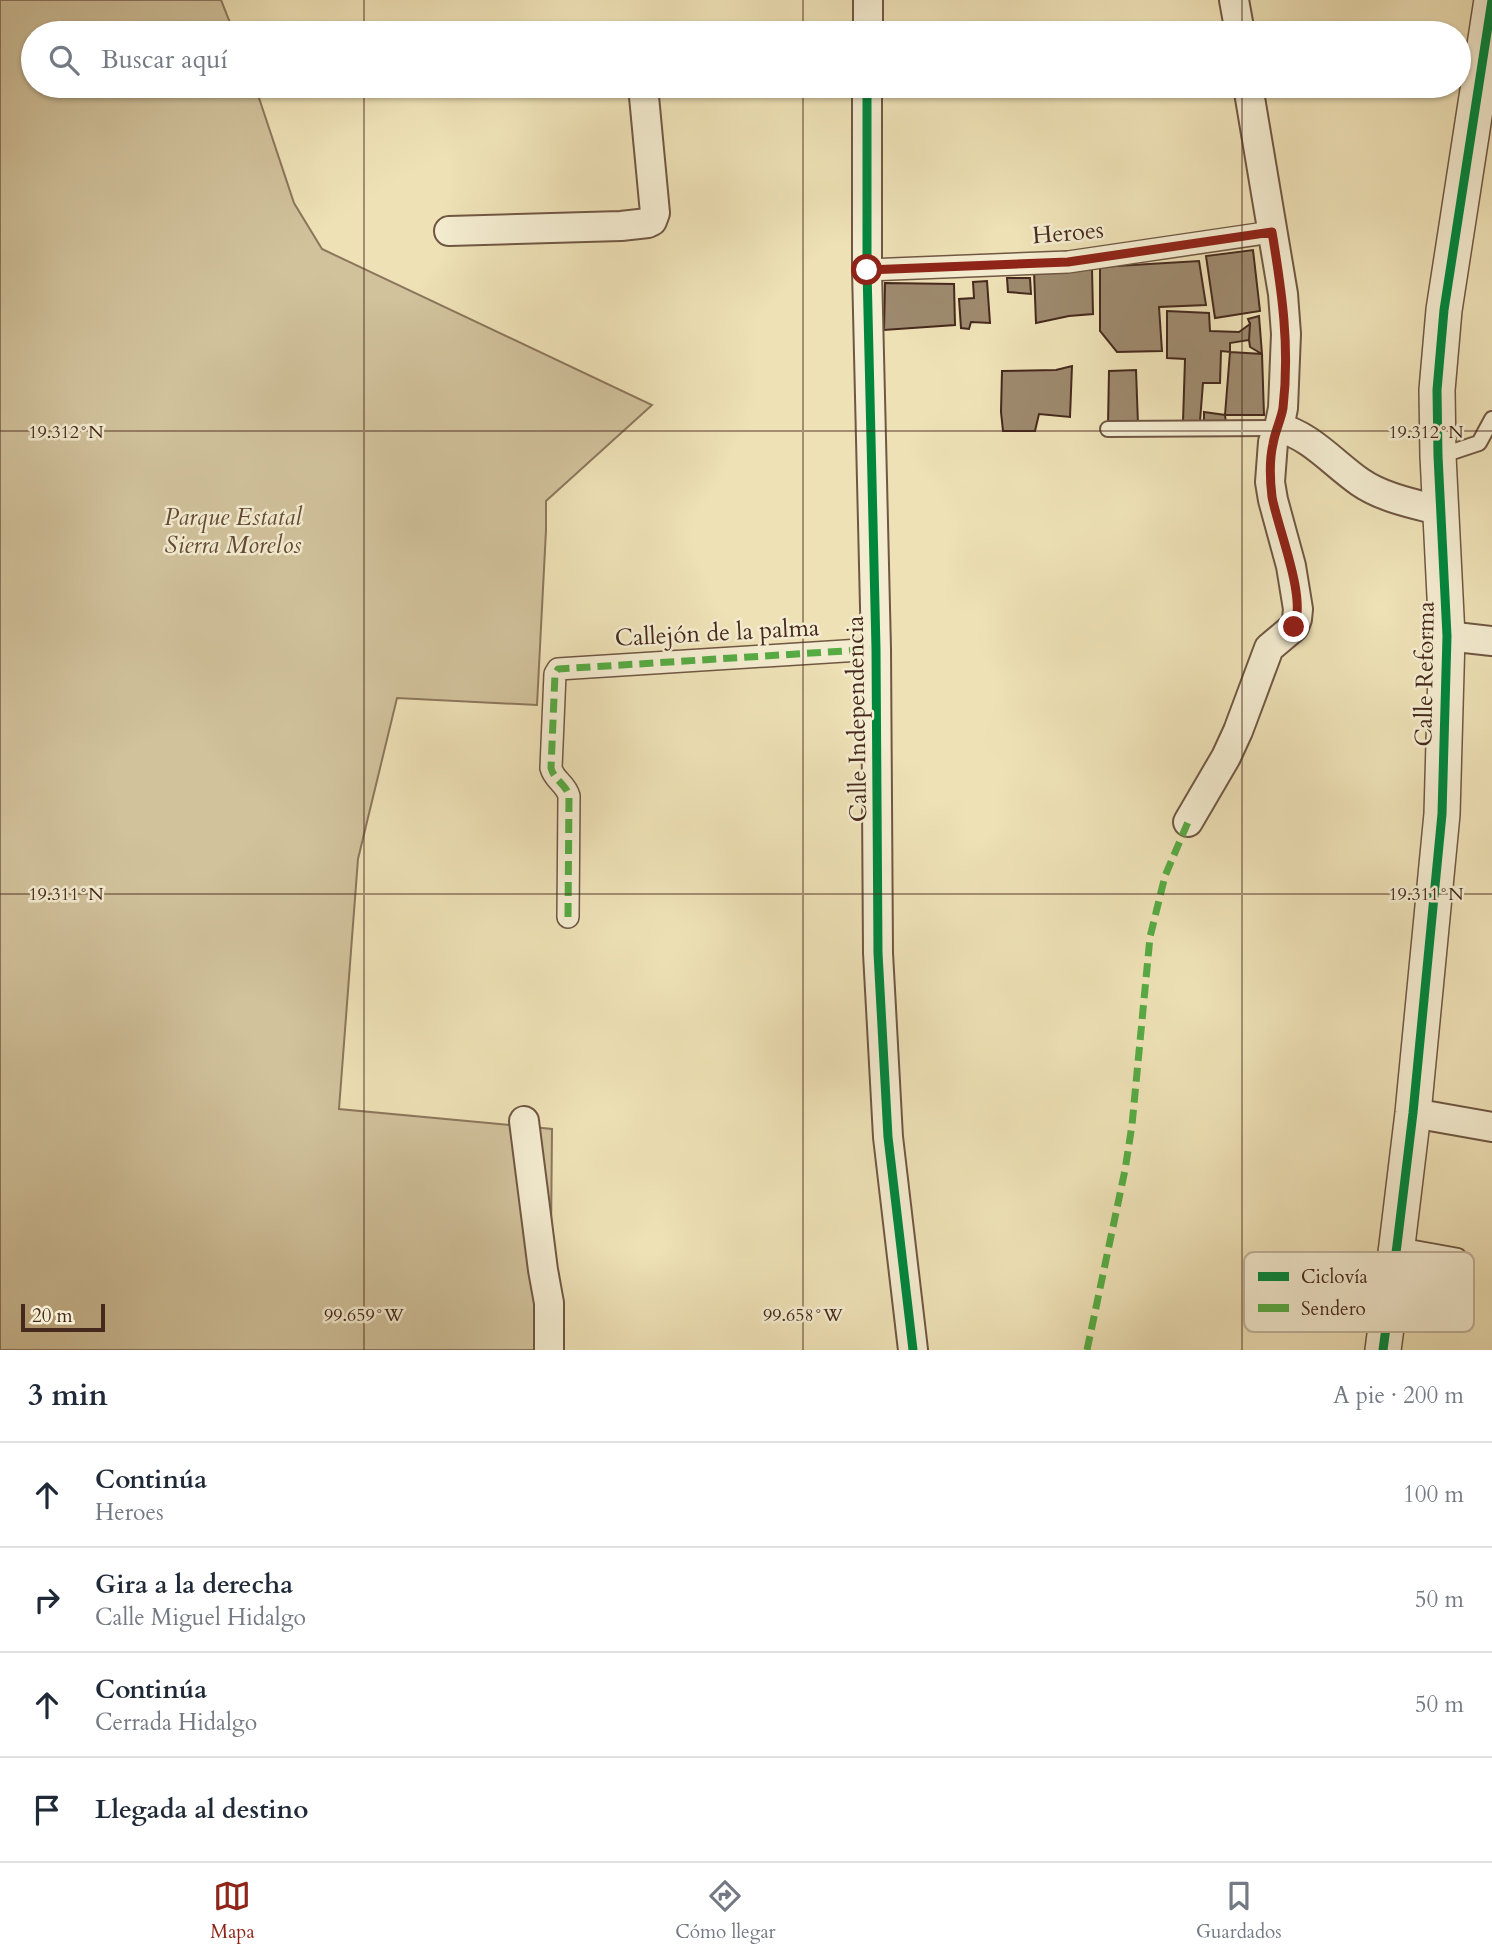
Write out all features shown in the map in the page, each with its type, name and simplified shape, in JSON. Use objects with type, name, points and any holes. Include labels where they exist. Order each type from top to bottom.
[{"type":"street","points":[[867,21],[868,0]]},
{"type":"street","points":[[1234,0],[1238,21]]},
{"type":"street","name":"Calle Reforma","points":[[1396,1252],[1413,1113],[1442,814],[1447,636],[1437,390],[1444,310],[1492,0]]},
{"type":"street","points":[[449,231],[621,226],[652,221],[655,213],[644,98]]},
{"type":"street","name":"Calle Independencia","points":[[867,98],[867,270],[876,649],[878,953],[888,1137],[913,1350]]},
{"type":"street","points":[[1250,98],[1283,293],[1286,334],[1283,408],[1289,431],[1362,484],[1406,502],[1442,511]]},
{"type":"street","name":"Heroes","points":[[867,270],[1068,262],[1272,232]]},
{"type":"street","points":[[1188,822],[1230,749],[1269,649],[1276,640],[1289,633],[1297,619],[1298,609],[1291,566],[1270,482],[1273,442],[1289,431]]},
{"type":"street","points":[[1447,636],[1492,640]]},
{"type":"street","name":"Callejón de la palma","points":[[568,917],[569,796],[566,787],[556,778],[551,768],[555,674],[560,668],[876,649]]},
{"type":"street","points":[[1413,1113],[1492,1127]]},
{"type":"street","points":[[524,1121],[549,1303],[549,1350]]},
{"type":"street","name":"Calle Reforma","points":[[1382,1350],[1385,1332]]},
{"type":"lane","points":[[1438,456],[1479,443],[1492,419]]},
{"type":"lane","points":[[1108,429],[1289,431]]},
{"type":"lane","points":[[1397,1245],[1436,1252]]},
{"type":"green space","name":"Parque Estatal Sierra Morelos","points":[[0,0],[221,0],[229,21],[21,21],[21,98],[259,98],[294,203],[322,249],[652,405],[546,501],[537,705],[397,698],[358,859],[339,1109],[552,1129],[550,1350],[0,1350]]},
{"type":"building","points":[[1253,250],[1260,311],[1215,318],[1206,256]]},
{"type":"building","points":[[1199,261],[1206,305],[1159,307],[1162,351],[1117,352],[1100,331],[1100,267]]},
{"type":"building","points":[[1092,269],[1093,314],[1036,323],[1034,271]]},
{"type":"building","points":[[1007,278],[1030,278],[1031,294],[1008,292]]},
{"type":"building","points":[[987,281],[990,323],[971,322],[969,329],[961,328],[959,299],[974,298],[973,282]]},
{"type":"building","points":[[885,283],[954,284],[955,325],[884,330]]},
{"type":"building","points":[[1167,311],[1209,313],[1210,331],[1239,332],[1250,324],[1249,340],[1230,343],[1230,352],[1221,351],[1220,383],[1203,383],[1200,421],[1183,422],[1185,359],[1167,358]]},
{"type":"building","points":[[1259,316],[1262,354],[1250,347],[1249,340],[1248,319]]},
{"type":"building","points":[[1230,352],[1262,354],[1264,415],[1225,415]]},
{"type":"building","points":[[1072,366],[1070,417],[1039,414],[1035,431],[1003,431],[1002,371],[1056,370]]},
{"type":"building","points":[[1136,370],[1138,424],[1108,425],[1109,371]]},
{"type":"building","points":[[1204,412],[1225,415],[1226,423],[1204,425]]},
{"type":"marked path","points":[[867,270],[1068,262],[1272,232]]},
{"type":"marked path","points":[[568,917],[569,796],[551,768],[555,674],[558,669],[876,649]]},
{"type":"marked path","points":[[1087,1350],[1132,1125],[1150,937],[1165,876],[1188,822]]},
{"type":"cycle path","points":[[1396,1252],[1413,1113],[1442,814],[1447,636],[1437,390],[1444,310],[1492,0]]},
{"type":"cycle path","points":[[867,98],[867,270],[876,649],[878,953],[888,1137],[913,1350]]},
{"type":"cycle path","points":[[1383,1350],[1385,1332]]},
{"type":"route","points":[[867,270],[1068,262],[1272,232],[1283,293],[1286,334],[1283,408],[1273,442],[1270,482],[1291,566],[1298,609],[1294,627]]}]
